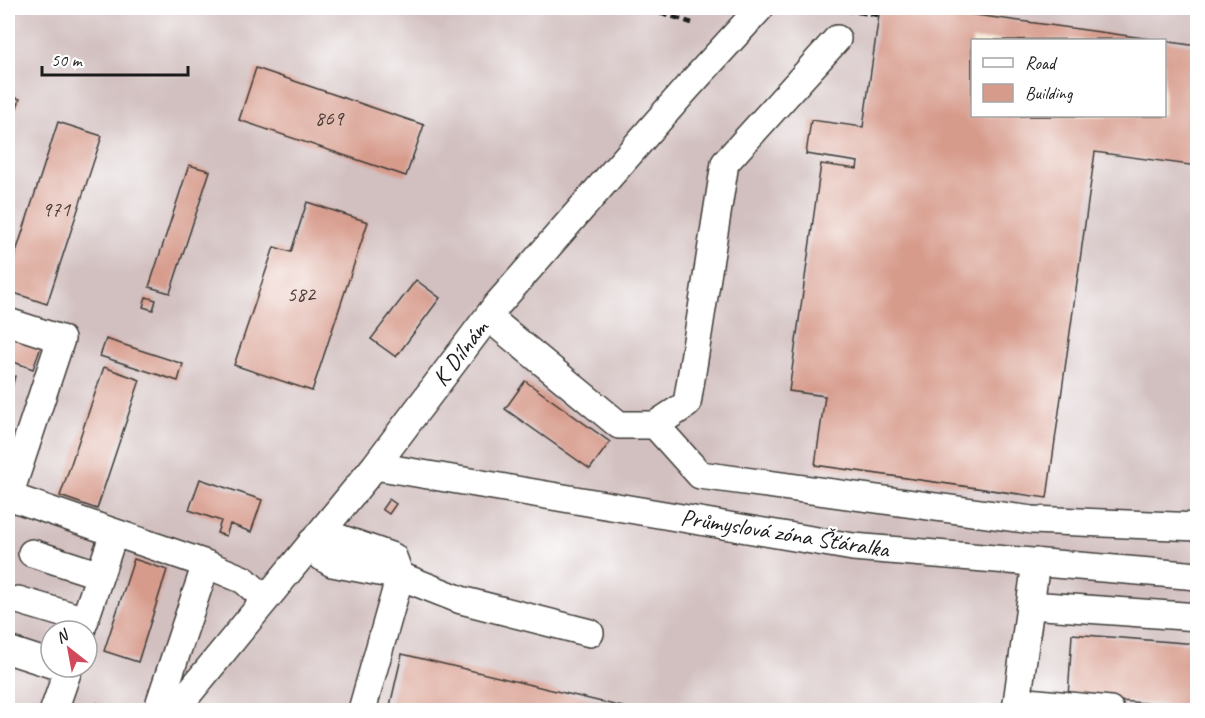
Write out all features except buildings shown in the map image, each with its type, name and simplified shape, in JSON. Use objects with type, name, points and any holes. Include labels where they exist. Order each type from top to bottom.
[{"type":"street","name":"K Dílnám","points":[[175,711],[375,466],[488,316],[663,115],[760,8]]},
{"type":"street","points":[[488,316],[619,425],[655,425],[687,404],[725,163],[837,39]]},
{"type":"street","points":[[8,322],[61,339],[8,497],[206,564],[244,580],[265,599]]},
{"type":"street","points":[[655,425],[700,475],[1032,520],[1197,527]]},
{"type":"street","name":"Průmyslová zóna Šťáralka","points":[[375,466],[853,547],[1197,576]]},
{"type":"street","points":[[85,619],[114,532]]},
{"type":"street","points":[[312,542],[336,537],[393,557],[400,576],[363,711]]},
{"type":"street","points":[[32,553],[100,575]]},
{"type":"street","points":[[1036,562],[1017,706],[1110,711]]},
{"type":"street","points":[[160,711],[160,702],[206,564]]},
{"type":"street","points":[[400,576],[461,600],[590,633]]},
{"type":"street","points":[[18,600],[66,619]]},
{"type":"street","points":[[1030,605],[1197,617]]},
{"type":"street","points":[[8,650],[39,660]]},
{"type":"street","points":[[54,711],[60,679]]},
{"type":"shaded area","points":[[8,8],[1197,8],[1197,710],[8,710]]},
{"type":"railway","points":[[647,8],[692,23]]},
{"type":"railway","points":[[830,8],[878,15]]}]
